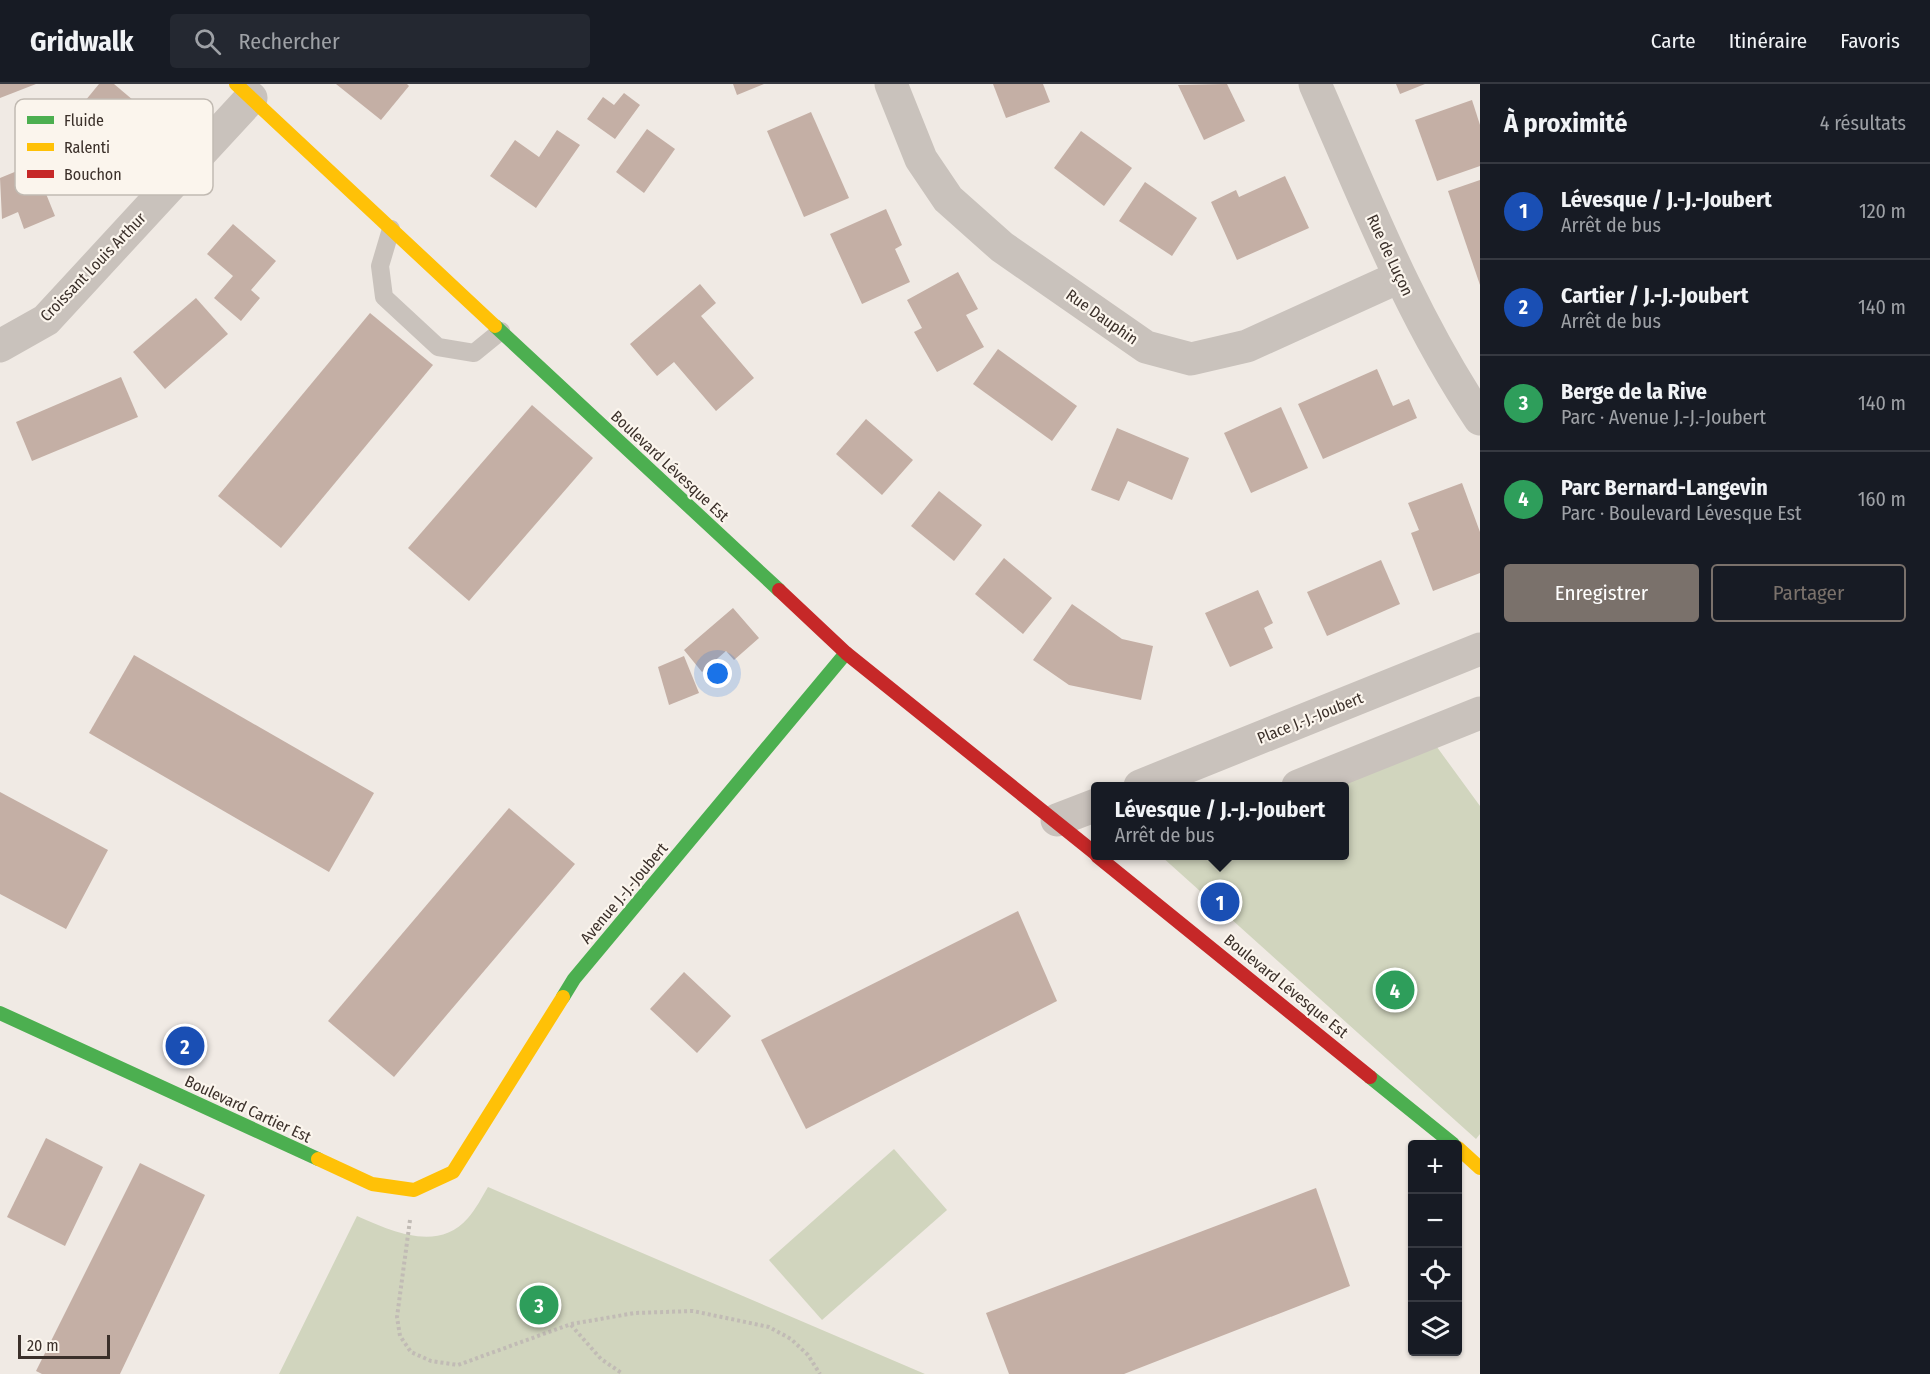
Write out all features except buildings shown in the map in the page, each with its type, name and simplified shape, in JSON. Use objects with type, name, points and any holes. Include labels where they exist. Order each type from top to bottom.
[{"type":"street","name":"Rue Dauphin","points":[[891,84],[921,159],[948,199],[1002,247],[1146,347],[1191,359],[1247,346],[1398,277]]},
{"type":"street","name":"Rue de Luçon","points":[[1315,84],[1398,277],[1449,373],[1480,419]]},
{"type":"street","name":"Boulevard Lévesque Est","points":[[244,91],[846,653],[1091,846]]},
{"type":"street","name":"Croissant Louis Arthur","points":[[213,127],[244,91]]},
{"type":"street","name":"Croissant Louis Arthur","points":[[0,346],[46,320],[154,195]]},
{"type":"street","name":"Place J.-J.-Joubert","points":[[1150,782],[1480,649]]},
{"type":"street","name":"Avenue J.-J.-Joubert","points":[[414,1190],[453,1172],[574,979],[846,653]]},
{"type":"street","points":[[1308,782],[1480,713]]},
{"type":"street","points":[[1057,820],[1091,807]]},
{"type":"street","name":"Boulevard Lévesque Est","points":[[1110,860],[1449,1140]]},
{"type":"street","name":"Boulevard Cartier Est","points":[[0,1013],[372,1184],[414,1190]]},
{"type":"street","points":[[1462,1152],[1480,1168]]},
{"type":"lane","points":[[391,229],[380,266],[384,297],[438,347],[474,353],[501,331]]},
{"type":"path","points":[[414,1190],[397,1317],[400,1336],[411,1352],[431,1361],[458,1365],[571,1324],[635,1313],[693,1311],[769,1328],[791,1339],[808,1355],[820,1374]]},
{"type":"path","points":[[571,1324],[601,1359],[623,1374]]},
{"type":"green space","points":[[1434,743],[1480,806],[1480,1134],[1476,1139],[1165,860],[1349,860],[1349,782],[1327,782]]},
{"type":"green space","points":[[894,1149],[947,1210],[822,1320],[769,1260]]},
{"type":"green space","points":[[488,1187],[925,1374],[279,1374],[357,1216],[384,1228],[414,1236],[443,1235],[456,1229],[468,1218]]},
{"type":"traffic: fast","points":[[495,326],[779,590]]},
{"type":"traffic: fast","points":[[563,997],[574,979],[846,653]]},
{"type":"traffic: fast","points":[[0,1013],[318,1159]]},
{"type":"traffic: fast","points":[[1370,1077],[1448,1140]]},
{"type":"traffic: slow","points":[[236,84],[495,326]]},
{"type":"traffic: slow","points":[[318,1159],[372,1184],[414,1190],[453,1172],[563,997]]},
{"type":"traffic: slow","points":[[1462,1152],[1480,1168]]},
{"type":"traffic: jam","points":[[779,590],[846,653],[1091,850]]},
{"type":"traffic: jam","points":[[1102,860],[1370,1077]]},
{"type":"place","name":"Lévesque / J.-J.-Joubert","points":[[1220,902]]},
{"type":"place","name":"Parc Bernard-Langevin","points":[[1395,990]]},
{"type":"place","name":"Cartier / J.-J.-Joubert","points":[[185,1046]]},
{"type":"place","name":"Berge de la Rive","points":[[539,1305]]}]
